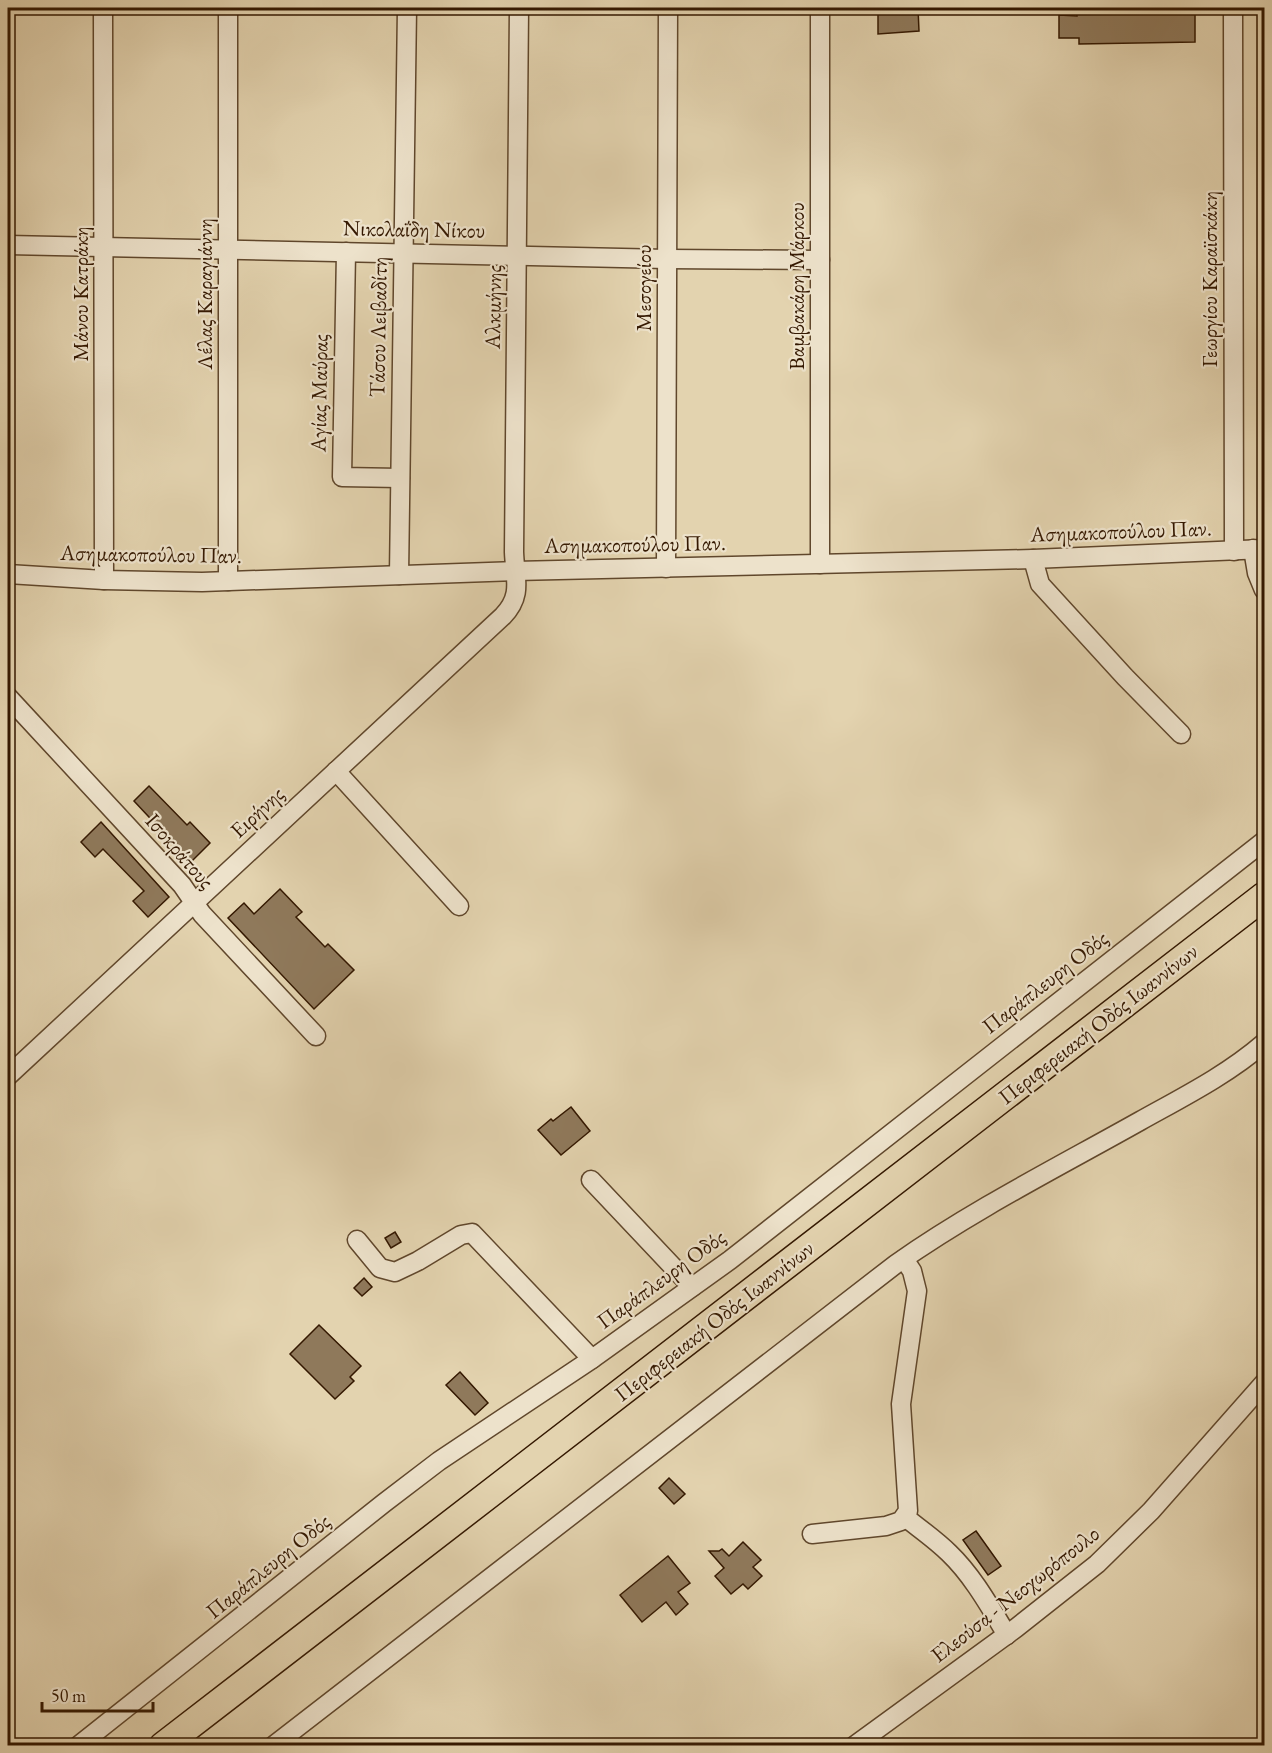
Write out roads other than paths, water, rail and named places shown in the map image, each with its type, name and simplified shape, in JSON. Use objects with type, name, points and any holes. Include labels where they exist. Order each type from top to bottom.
[{"type":"highway","name":"Περιφερειακή Οδός Ιωαννίνων","points":[[163,1746],[1264,896]]},
{"type":"street","name":"Μάνου Κατράκη","points":[[103,8],[104,580]]},
{"type":"street","name":"Λέλας Καραγιάννη","points":[[228,8],[228,581]]},
{"type":"street","name":"Τάσου Λειβαδίτη","points":[[399,574],[406,8]]},
{"type":"street","name":"Αλκμήνης","points":[[515,571],[519,8]]},
{"type":"street","name":"Μεσογείου","points":[[666,568],[668,8]]},
{"type":"street","name":"Βαμβακάρη Μάρκου","points":[[820,8],[820,564]]},
{"type":"street","name":"Γεωργίου Καραϊσκάκη","points":[[1233,8],[1234,551]]},
{"type":"street","name":"Νικολαΐδη Νίκου","points":[[8,245],[667,259],[820,260]]},
{"type":"street","name":"Αγίας Μαύρας","points":[[346,252],[342,477],[400,478]]},
{"type":"street","name":"Ασημακοπούλου Παν.","points":[[8,574],[104,580],[228,581],[399,574],[1033,559],[1259,549]]},
{"type":"street","points":[[1259,549],[1257,573],[1264,590]]},
{"type":"street","points":[[1033,559],[1040,584],[1181,734]]},
{"type":"street","name":"Ειρήνης","points":[[8,1076],[510,608],[516,597],[515,571]]},
{"type":"street","name":"Ισοκράτους","points":[[8,697],[182,885],[194,903],[316,1036]]},
{"type":"street","points":[[336,771],[459,906]]},
{"type":"street","name":"Παράπλευρη Οδός","points":[[78,1746],[384,1503],[474,1438],[592,1359],[792,1212],[1264,841]]},
{"type":"street","points":[[273,1746],[904,1258],[977,1213],[1207,1084],[1246,1059],[1264,1043]]},
{"type":"street","points":[[591,1180],[692,1287]]},
{"type":"street","points":[[357,1240],[380,1268],[395,1272],[461,1235],[472,1233],[592,1359]]},
{"type":"street","points":[[812,1534],[886,1526],[902,1521],[908,1511],[901,1404],[916,1291],[912,1271],[904,1258]]},
{"type":"street","name":"Ελεούσα - Νεοχωρόπουλο","points":[[854,1746],[1006,1635],[1108,1554],[1151,1511],[1264,1386]]},
{"type":"street","points":[[905,1517],[957,1562],[1006,1635]]}]
